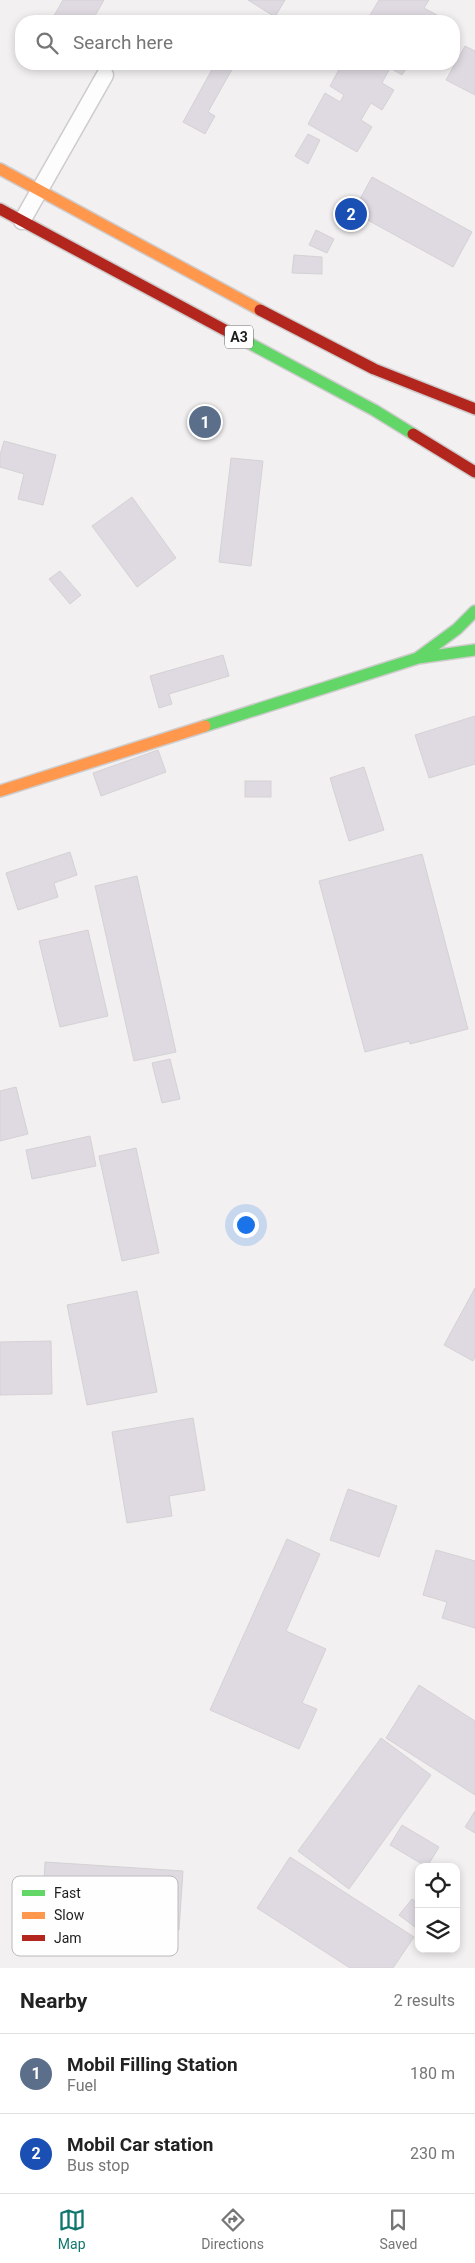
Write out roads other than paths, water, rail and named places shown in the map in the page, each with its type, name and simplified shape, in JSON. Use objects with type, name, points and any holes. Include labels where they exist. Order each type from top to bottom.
[{"type":"main road","name":"A3","points":[[0,169],[39,192],[286,324],[374,368],[475,409]]},
{"type":"main road","name":"A3","points":[[0,209],[374,410],[475,472]]},
{"type":"main road","points":[[418,658],[457,629],[475,611]]},
{"type":"main road","points":[[0,791],[418,658],[475,650]]},
{"type":"lane","points":[[22,221],[105,75]]},
{"type":"place","name":"Mobil Car station","points":[[351,214]]},
{"type":"place","name":"Mobil Filling Station","points":[[205,422]]}]
